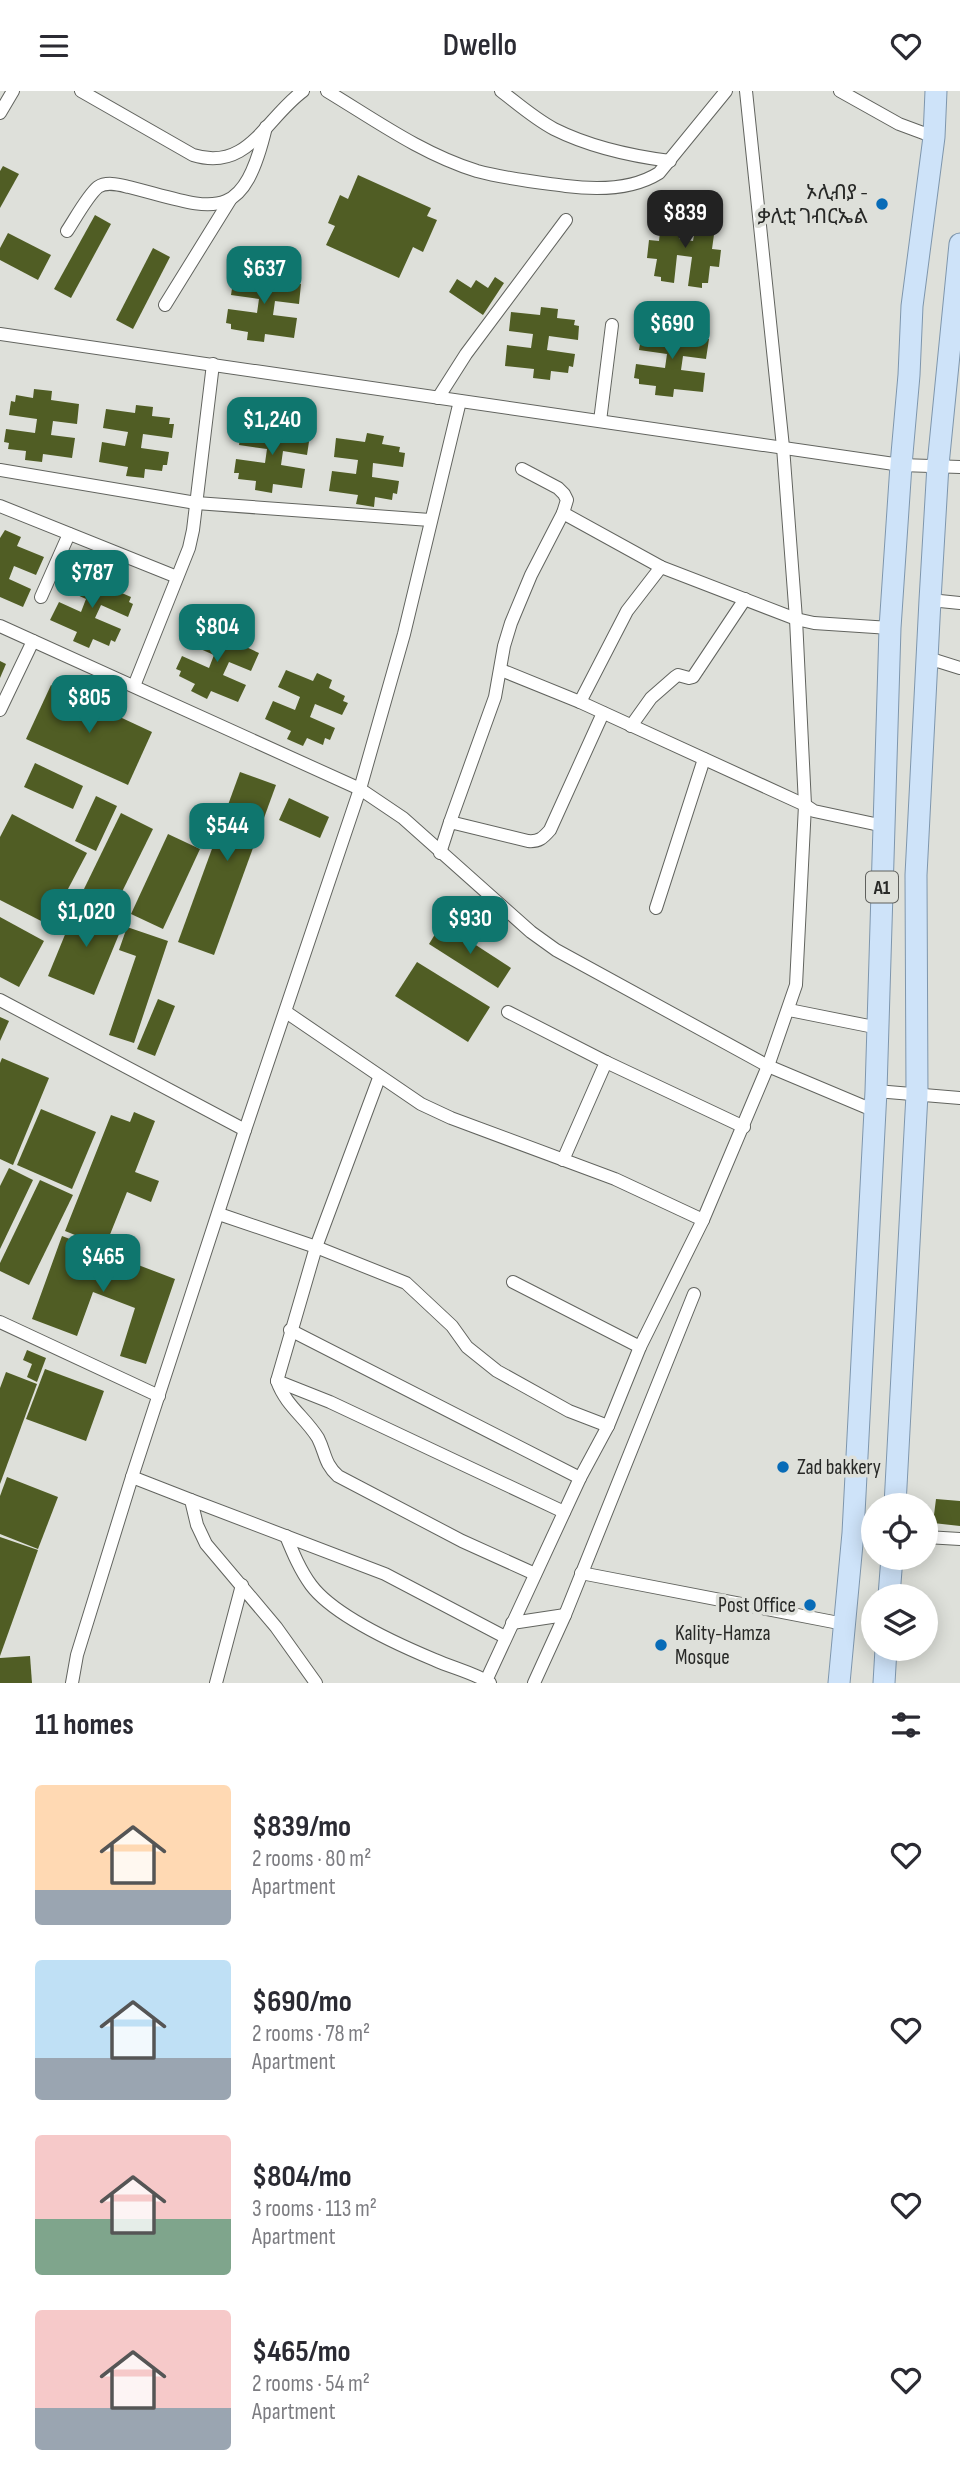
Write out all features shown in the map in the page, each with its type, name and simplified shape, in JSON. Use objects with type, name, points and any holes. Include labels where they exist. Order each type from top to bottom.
[{"type":"main road","name":"A1","points":[[864,1493],[890,628],[912,306],[934,137],[936,91]]},
{"type":"main road","name":"A1","points":[[896,1493],[917,1094],[916,875],[930,600],[938,465],[960,244]]},
{"type":"main road","name":"A1","points":[[839,1683],[844,1624],[861,1543]]},
{"type":"main road","points":[[884,1683],[885,1661]]},
{"type":"street","points":[[0,113],[13,91]]},
{"type":"street","points":[[81,91],[192,155],[210,160],[224,158],[258,138],[289,101],[303,91]]},
{"type":"street","points":[[327,91],[408,141],[445,159],[478,171],[579,188],[647,181],[670,161],[726,91]]},
{"type":"street","points":[[501,91],[539,120],[575,138],[639,157],[670,161]]},
{"type":"street","points":[[286,1536],[296,1561],[312,1586],[331,1605],[372,1630],[487,1682],[505,1637],[580,1478],[608,1426],[640,1347],[703,1220],[744,1127],[789,1010],[798,970],[805,804],[796,619],[783,447],[746,91]]},
{"type":"street","points":[[840,91],[900,124],[934,137]]},
{"type":"street","points":[[165,305],[230,200],[250,178],[266,127]]},
{"type":"street","points":[[67,230],[97,187],[106,184],[127,186],[206,206],[230,200]]},
{"type":"street","points":[[438,398],[466,354],[566,220]]},
{"type":"street","points":[[600,421],[612,325]]},
{"type":"street","points":[[0,334],[901,465],[960,467]]},
{"type":"street","points":[[134,687],[193,530],[213,364]]},
{"type":"street","points":[[72,1683],[77,1655],[132,1477],[360,789],[404,634],[460,401]]},
{"type":"street","points":[[439,853],[495,697],[511,623],[567,500],[564,494],[522,469]]},
{"type":"street","points":[[0,470],[196,503],[430,520]]},
{"type":"street","points":[[0,506],[177,577]]},
{"type":"street","points":[[563,513],[661,567],[796,619],[814,623],[890,628]]},
{"type":"street","points":[[41,597],[69,534]]},
{"type":"street","points":[[580,702],[627,611],[661,567]]},
{"type":"street","points":[[631,726],[651,698],[675,677],[693,677],[745,599]]},
{"type":"street","points":[[930,600],[960,603]]},
{"type":"street","points":[[0,626],[360,789],[403,818],[439,853],[542,941],[768,1066],[875,1101],[917,1094],[960,1098]]},
{"type":"street","points":[[0,710],[33,641]]},
{"type":"street","points":[[928,658],[960,668]]},
{"type":"street","points":[[501,670],[580,702],[805,804],[814,811],[884,826]]},
{"type":"street","points":[[450,822],[527,841],[536,842],[544,838],[603,713]]},
{"type":"street","points":[[656,908],[704,759]]},
{"type":"street","points":[[0,1000],[245,1130]]},
{"type":"street","points":[[789,1010],[879,1028]]},
{"type":"street","points":[[286,1012],[379,1078],[421,1104],[451,1118],[615,1179],[703,1220]]},
{"type":"street","points":[[508,1012],[744,1127]]},
{"type":"street","points":[[563,1160],[606,1062]]},
{"type":"street","points":[[379,1078],[316,1247],[276,1381],[286,1401],[316,1436],[329,1467],[338,1476],[462,1541],[535,1574]]},
{"type":"street","points":[[219,1214],[316,1247],[406,1283],[452,1326],[467,1347],[497,1371],[569,1411],[608,1426]]},
{"type":"street","points":[[513,1282],[640,1347]]},
{"type":"street","points":[[534,1683],[565,1615],[694,1294]]},
{"type":"street","points":[[0,1322],[159,1396]]},
{"type":"street","points":[[290,1330],[580,1478]]},
{"type":"street","points":[[276,1381],[330,1402],[564,1512]]},
{"type":"street","points":[[132,1477],[385,1574],[505,1637]]},
{"type":"street","points":[[191,1500],[197,1525],[206,1544],[276,1627],[316,1683]]},
{"type":"street","points":[[938,1538],[960,1539]]},
{"type":"street","points":[[581,1573],[844,1624]]},
{"type":"street","points":[[216,1683],[242,1585]]},
{"type":"street","points":[[512,1623],[565,1615]]},
{"type":"building","points":[[3,166],[19,174],[0,208],[0,171]]},
{"type":"building","points":[[358,175],[431,208],[427,216],[437,220],[423,252],[413,247],[399,278],[326,245],[335,226],[328,223],[340,195],[348,199]]},
{"type":"building","points":[[662,213],[682,215],[679,239],[693,241],[697,217],[716,220],[712,249],[721,250],[719,267],[710,266],[708,283],[702,283],[702,288],[688,286],[692,257],[677,255],[674,283],[661,281],[661,277],[654,276],[657,259],[647,258],[649,240],[659,241]]},
{"type":"building","points":[[95,215],[111,224],[71,298],[54,289]]},
{"type":"building","points":[[8,233],[51,255],[38,280],[0,260],[0,248]]},
{"type":"building","points":[[153,248],[170,257],[133,329],[116,320]]},
{"type":"building","points":[[256,269],[273,271],[272,280],[301,284],[299,304],[275,301],[273,315],[297,318],[294,338],[265,334],[264,342],[247,340],[248,332],[231,329],[231,324],[226,323],[228,309],[257,313],[259,299],[231,295],[233,282],[237,283],[238,276],[255,278]]},
{"type":"building","points":[[495,277],[504,283],[483,315],[449,292],[457,279],[471,288],[476,280],[488,288]]},
{"type":"building","points":[[541,307],[558,309],[557,318],[575,320],[574,325],[579,326],[578,340],[549,336],[547,350],[575,354],[573,367],[569,366],[568,373],[551,371],[550,380],[533,378],[534,369],[505,366],[507,345],[531,348],[533,334],[509,331],[511,312],[540,315]]},
{"type":"building","points":[[664,324],[681,326],[680,335],[709,339],[706,359],[683,356],[681,370],[705,373],[703,392],[674,389],[673,397],[655,395],[656,386],[639,384],[639,379],[634,378],[636,364],[665,368],[667,354],[639,350],[641,337],[645,338],[646,331],[663,333]]},
{"type":"building","points":[[34,389],[52,391],[51,400],[79,404],[77,424],[53,421],[51,435],[75,438],[72,458],[43,454],[42,462],[25,460],[26,451],[8,449],[9,443],[4,442],[6,429],[35,433],[37,419],[9,415],[11,401],[15,402],[16,395],[33,398]]},
{"type":"building","points":[[136,405],[153,407],[152,416],[170,418],[169,424],[174,424],[172,438],[143,434],[141,448],[169,452],[167,465],[163,465],[162,471],[145,469],[144,478],[126,476],[128,467],[99,462],[102,442],[125,446],[128,432],[103,428],[106,409],[135,413]]},
{"type":"building","points":[[265,419],[282,422],[281,431],[310,435],[307,455],[283,451],[281,465],[305,469],[302,488],[273,484],[272,493],[255,490],[256,481],[238,479],[239,473],[234,473],[236,459],[265,463],[267,449],[239,445],[241,432],[246,432],[247,426],[264,428]]},
{"type":"building","points":[[367,433],[384,436],[382,444],[400,447],[399,452],[405,453],[403,467],[373,463],[372,477],[399,481],[397,494],[393,493],[392,500],[375,497],[374,507],[356,504],[358,495],[329,491],[332,471],[356,474],[358,460],[334,457],[336,438],[365,442]]},
{"type":"building","points":[[5,530],[21,537],[17,546],[44,557],[36,575],[14,566],[9,579],[31,589],[23,607],[0,597],[0,538]]},
{"type":"building","points":[[72,571],[99,583],[102,575],[118,582],[115,590],[131,597],[129,602],[133,604],[128,617],[101,605],[95,618],[121,629],[115,642],[111,640],[109,646],[93,639],[89,648],[73,641],[77,632],[50,620],[59,602],[81,612],[86,599],[64,589]]},
{"type":"building","points":[[221,626],[237,633],[233,641],[259,653],[251,671],[229,662],[223,675],[246,685],[238,702],[211,691],[207,699],[191,691],[195,684],[179,676],[181,671],[176,669],[182,656],[209,668],[214,655],[189,644],[194,632],[198,634],[201,627],[217,634]]},
{"type":"building","points":[[0,661],[6,664],[0,678]]},
{"type":"building","points":[[286,670],[313,681],[317,673],[332,680],[329,688],[345,696],[343,701],[348,703],[342,715],[315,704],[310,717],[335,728],[330,740],[325,738],[323,745],[307,738],[303,746],[287,739],[291,731],[265,719],[273,701],[295,710],[300,697],[278,687]]},
{"type":"building","points":[[51,685],[152,732],[128,785],[26,739]]},
{"type":"building","points":[[35,763],[83,786],[73,809],[24,787]]},
{"type":"building","points":[[240,772],[276,785],[214,955],[178,942]]},
{"type":"building","points":[[96,796],[117,806],[96,851],[75,841]]},
{"type":"building","points":[[289,798],[329,817],[320,838],[279,820]]},
{"type":"building","points":[[121,813],[153,829],[115,906],[83,891]]},
{"type":"building","points":[[12,814],[87,853],[49,925],[0,900],[0,837]]},
{"type":"building","points":[[168,834],[200,849],[163,929],[131,914]]},
{"type":"building","points":[[78,903],[124,922],[94,995],[48,976]]},
{"type":"building","points":[[0,917],[44,941],[19,987],[0,977]]},
{"type":"building","points":[[442,923],[511,968],[498,988],[429,944]]},
{"type":"building","points":[[127,927],[168,941],[134,1043],[109,1035],[136,956],[119,950]]},
{"type":"building","points":[[417,962],[490,1007],[468,1042],[395,996]]},
{"type":"building","points":[[158,999],[175,1006],[155,1056],[137,1049]]},
{"type":"building","points":[[0,1017],[9,1021],[0,1041]]},
{"type":"building","points":[[2,1058],[49,1078],[13,1165],[0,1159]]},
{"type":"building","points":[[41,1109],[96,1132],[72,1189],[17,1165]]},
{"type":"building","points":[[134,1112],[155,1121],[135,1172],[159,1181],[151,1202],[127,1192],[105,1247],[65,1231],[111,1115],[130,1122]]},
{"type":"building","points":[[9,1168],[33,1180],[0,1249],[0,1186]]},
{"type":"building","points":[[40,1180],[73,1195],[29,1285],[0,1271],[0,1263]]},
{"type":"building","points":[[62,1236],[175,1279],[146,1364],[120,1356],[135,1308],[93,1292],[77,1336],[32,1319]]},
{"type":"building","points":[[27,1350],[46,1358],[37,1382],[27,1377],[32,1364],[23,1360]]},
{"type":"building","points":[[45,1369],[104,1391],[86,1441],[26,1419]]},
{"type":"building","points":[[6,1372],[37,1384],[0,1484],[0,1388]]},
{"type":"building","points":[[7,1477],[58,1497],[38,1549],[0,1534],[0,1496]]},
{"type":"building","points":[[938,1499],[960,1501],[960,1526],[938,1524]]},
{"type":"building","points":[[0,1537],[38,1550],[0,1656]]},
{"type":"building","points":[[30,1656],[32,1683],[0,1683],[0,1658]]},
{"type":"place","name":"ኦሊብያ - ቃሊቲ ገብርኤል","points":[[882,204]]},
{"type":"place","name":"Zad bakkery","points":[[783,1467]]},
{"type":"place","name":"Post Office","points":[[810,1605]]},
{"type":"place","name":"Kality-Hamza Mosque","points":[[661,1645]]}]
